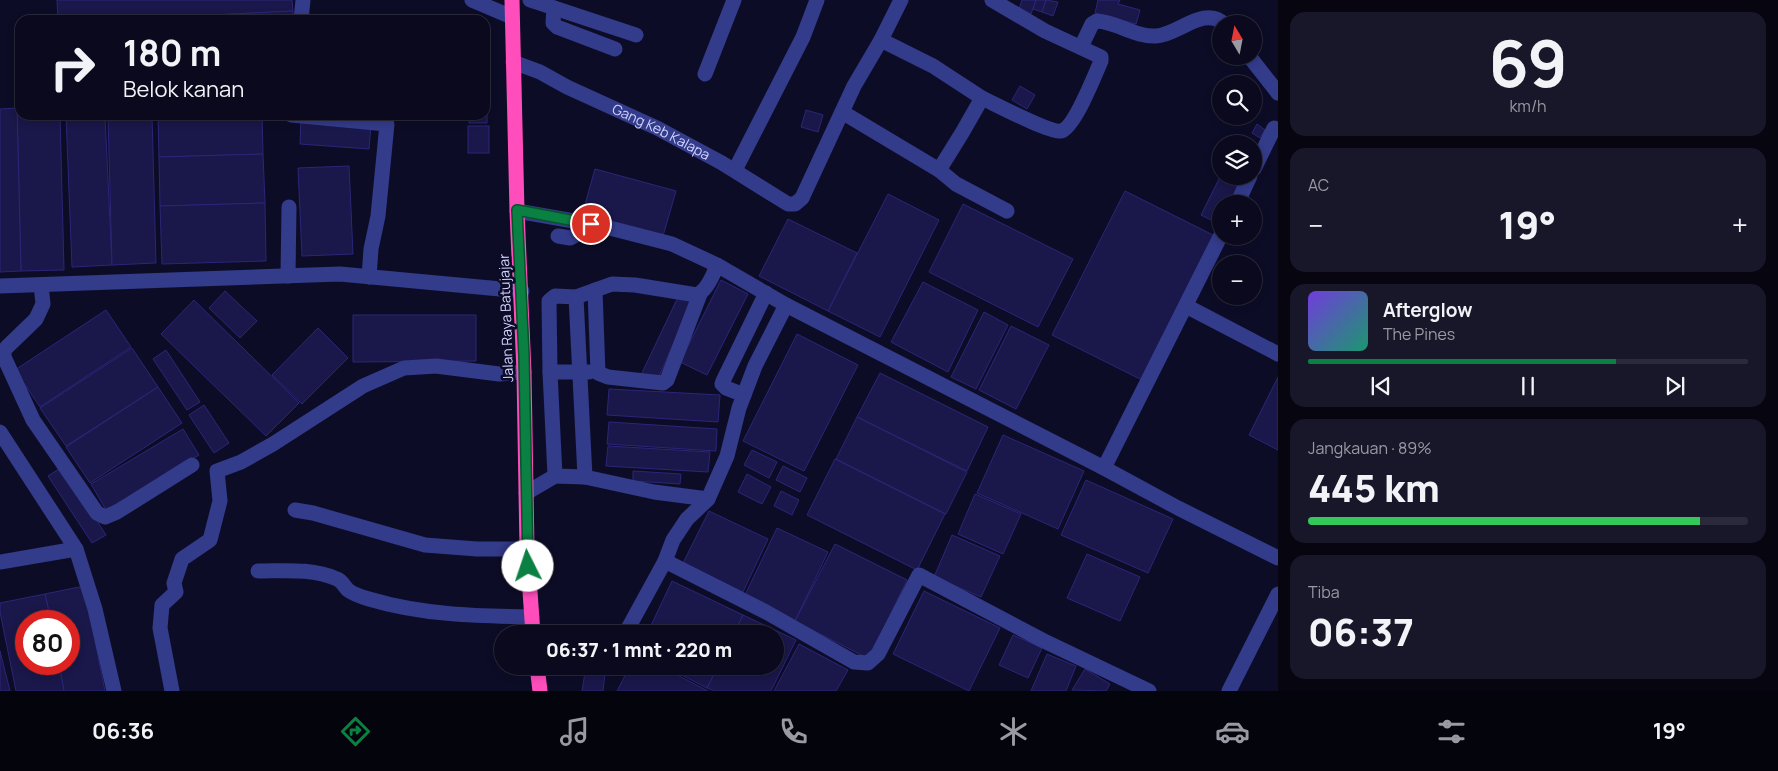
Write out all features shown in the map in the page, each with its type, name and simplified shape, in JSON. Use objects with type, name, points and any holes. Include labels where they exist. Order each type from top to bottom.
[{"type":"highway","name":"Jalan Raya Batujajar","points":[[512,0],[517,210],[522,290],[527,549],[532,625]]},
{"type":"highway","points":[[537,675],[540,691]]},
{"type":"street","points":[[302,15],[304,0]]},
{"type":"street","points":[[472,0],[512,17]]},
{"type":"street","points":[[530,0],[636,35]]},
{"type":"street","points":[[705,74],[734,0]]},
{"type":"street","points":[[735,170],[804,37],[817,0]]},
{"type":"street","points":[[901,0],[881,40],[854,86],[842,112],[939,170],[956,184],[1007,211]]},
{"type":"street","points":[[881,40],[933,66],[982,98],[1054,130],[1060,131],[1066,128],[1073,119],[1101,61],[1101,57],[1045,31],[992,0]]},
{"type":"street","points":[[554,8],[553,22],[557,27],[615,49]]},
{"type":"street","points":[[1081,47],[1092,24],[1097,20],[1139,34],[1156,36],[1202,18],[1212,17]]},
{"type":"street","name":"Gang Keb Kalapa","points":[[513,62],[540,72],[567,87],[657,128],[735,170],[788,204],[795,204],[802,198],[842,112]]},
{"type":"street","points":[[1256,65],[1278,93]]},
{"type":"street","points":[[939,170],[982,98]]},
{"type":"street","points":[[344,120],[387,124],[378,216],[371,249],[369,276]]},
{"type":"street","points":[[1262,153],[1274,128]]},
{"type":"street","points":[[288,276],[289,207]]},
{"type":"street","points":[[517,210],[602,226],[672,244],[717,265],[786,304],[1278,558]]},
{"type":"street","points":[[558,236],[570,238],[576,235],[580,222]]},
{"type":"street","points":[[1104,468],[1216,245]]},
{"type":"street","points":[[550,372],[580,371],[598,373],[608,377],[663,383],[667,380],[700,294],[711,279],[717,265]]},
{"type":"street","points":[[0,286],[340,274],[522,290]]},
{"type":"street","points":[[554,476],[549,301],[555,296],[576,297],[612,284],[693,295],[700,294]]},
{"type":"street","points":[[41,285],[43,304],[36,319],[4,350],[4,357],[33,420],[97,514],[105,517],[117,512],[192,465]]},
{"type":"street","points":[[595,290],[598,373]]},
{"type":"street","points":[[744,395],[726,388],[722,381],[766,293]]},
{"type":"street","points":[[576,297],[585,477]]},
{"type":"street","points":[[630,625],[665,561],[673,540],[687,519],[708,499],[727,456],[744,395],[755,366],[786,304]]},
{"type":"street","points":[[1186,306],[1278,354]]},
{"type":"street","points":[[172,691],[160,628],[162,606],[176,592],[174,583],[182,559],[210,540],[220,501],[217,471],[241,462],[273,444],[363,386],[404,368],[436,366],[499,374],[524,372]]},
{"type":"street","points":[[0,432],[76,549],[95,610],[114,691]]},
{"type":"street","points":[[526,492],[554,476],[585,477],[654,492],[708,499]]},
{"type":"street","points":[[295,510],[313,513],[426,545],[477,549],[527,549]]},
{"type":"street","points":[[0,562],[76,549]]},
{"type":"street","points":[[665,561],[766,612],[854,662],[868,663],[878,654],[918,575],[1042,640],[1149,691]]},
{"type":"street","points":[[258,571],[308,571],[324,574],[339,580],[348,590],[367,598],[408,609],[469,616],[532,617]]},
{"type":"street","points":[[1229,691],[1278,594]]},
{"type":"building","points":[[57,0],[292,0],[293,11],[213,15],[58,15]]},
{"type":"building","points":[[1022,0],[1036,0],[1031,14],[1019,9]]},
{"type":"building","points":[[1036,0],[1046,0],[1042,12],[1033,9]]},
{"type":"building","points":[[1046,0],[1058,2],[1053,16],[1042,12]]},
{"type":"building","points":[[1098,0],[1120,0],[1118,4],[1140,10],[1136,24],[1095,13]]},
{"type":"building","points":[[293,11],[293,15],[213,15]]},
{"type":"building","points":[[1020,86],[1035,95],[1027,109],[1012,100]]},
{"type":"building","points":[[15,108],[15,120],[17,120],[21,271],[0,272],[0,109]]},
{"type":"building","points":[[806,110],[823,115],[818,132],[801,127]]},
{"type":"building","points":[[17,120],[60,120],[64,270],[21,271]]},
{"type":"building","points":[[66,120],[105,120],[112,265],[72,267]]},
{"type":"building","points":[[108,120],[152,120],[156,263],[112,265]]},
{"type":"building","points":[[158,120],[262,120],[263,154],[159,157]]},
{"type":"building","points":[[301,120],[371,124],[369,149],[300,144]]},
{"type":"building","points":[[469,120],[487,120],[487,123],[469,123]]},
{"type":"building","points":[[1256,125],[1265,130],[1262,135],[1252,133]]},
{"type":"building","points":[[468,126],[489,126],[489,153],[468,153]]},
{"type":"building","points":[[263,154],[265,203],[160,206],[159,157]]},
{"type":"building","points":[[349,166],[353,254],[302,256],[298,168]]},
{"type":"building","points":[[595,169],[676,191],[663,236],[582,215]]},
{"type":"building","points":[[1216,185],[1238,185],[1234,195],[1212,195],[1212,220],[1201,215]]},
{"type":"building","points":[[1125,191],[1212,234],[1212,242],[1142,380],[1052,335]]},
{"type":"building","points":[[888,194],[939,220],[880,337],[828,311]]},
{"type":"building","points":[[265,203],[266,261],[162,264],[160,206]]},
{"type":"building","points":[[963,204],[1073,259],[1038,327],[929,272]]},
{"type":"building","points":[[788,219],[857,253],[828,311],[759,276]]},
{"type":"building","points":[[721,280],[748,294],[707,375],[680,362]]},
{"type":"building","points":[[923,282],[978,310],[948,372],[891,342]]},
{"type":"building","points":[[225,291],[257,321],[240,338],[209,308]]},
{"type":"building","points":[[679,295],[694,297],[657,381],[641,375]]},
{"type":"building","points":[[194,300],[299,403],[266,436],[161,334]]},
{"type":"building","points":[[106,310],[131,347],[40,407],[15,370]]},
{"type":"building","points":[[984,312],[1008,325],[976,389],[951,377]]},
{"type":"building","points":[[353,315],[476,315],[476,361],[353,362]]},
{"type":"building","points":[[1011,326],[1049,345],[1016,409],[979,390]]},
{"type":"building","points":[[318,328],[348,358],[302,404],[272,375]]},
{"type":"building","points":[[797,334],[858,365],[804,471],[743,441]]},
{"type":"building","points":[[132,348],[158,387],[66,446],[40,408]]},
{"type":"building","points":[[166,350],[200,402],[187,410],[153,359]]},
{"type":"building","points":[[880,373],[988,427],[967,471],[857,417]]},
{"type":"building","points":[[1278,377],[1278,450],[1249,435]]},
{"type":"building","points":[[158,387],[182,423],[90,483],[66,447]]},
{"type":"building","points":[[609,389],[720,395],[718,422],[607,415]]},
{"type":"building","points":[[204,405],[229,443],[214,453],[189,415]]},
{"type":"building","points":[[857,417],[967,472],[946,514],[836,459]]},
{"type":"building","points":[[609,422],[717,429],[716,451],[607,444]]},
{"type":"building","points":[[183,429],[199,455],[106,510],[91,484]]},
{"type":"building","points":[[1003,435],[1084,471],[1058,529],[977,493]]},
{"type":"building","points":[[608,446],[710,452],[708,472],[606,466]]},
{"type":"building","points":[[752,450],[777,462],[769,478],[744,465]]},
{"type":"building","points":[[835,459],[945,514],[917,570],[807,515]]},
{"type":"building","points":[[783,466],[807,478],[800,492],[776,480]]},
{"type":"building","points":[[62,467],[106,535],[92,543],[48,476]]},
{"type":"building","points":[[633,471],[681,474],[680,484],[633,481]]},
{"type":"building","points":[[747,474],[771,487],[762,504],[738,492]]},
{"type":"building","points":[[1086,480],[1173,519],[1148,573],[1061,535]]},
{"type":"building","points":[[781,491],[799,500],[792,515],[774,506]]},
{"type":"building","points":[[975,494],[1021,514],[1003,554],[958,534]]},
{"type":"building","points":[[709,511],[768,539],[743,592],[683,563]]},
{"type":"building","points":[[777,528],[828,552],[795,621],[744,597]]},
{"type":"building","points":[[952,535],[1000,556],[981,597],[934,577]]},
{"type":"building","points":[[835,544],[907,580],[869,659],[795,621]]},
{"type":"building","points":[[1087,554],[1140,577],[1120,621],[1067,598]]},
{"type":"building","points":[[672,581],[743,615],[738,625],[651,625]]},
{"type":"building","points":[[84,586],[105,691],[64,691],[61,675],[80,675],[80,610],[49,610],[45,594]]},
{"type":"building","points":[[924,591],[1000,628],[969,691],[893,654]]},
{"type":"building","points":[[45,594],[49,610],[15,610],[15,675],[61,675],[64,691],[16,691],[0,612],[0,603]]},
{"type":"building","points":[[743,615],[764,625],[738,625]]},
{"type":"building","points":[[784,634],[796,640],[784,664]]},
{"type":"building","points":[[1013,635],[1042,648],[1028,678],[999,665]]},
{"type":"building","points":[[799,644],[848,670],[836,691],[774,691]]},
{"type":"building","points":[[0,651],[10,691],[0,691]]},
{"type":"building","points":[[1047,654],[1076,666],[1066,691],[1031,691]]},
{"type":"building","points":[[1085,669],[1110,684],[1106,691],[1072,690]]},
{"type":"building","points":[[585,675],[605,675],[603,691],[582,691]]},
{"type":"building","points":[[625,675],[677,675],[708,691],[617,691]]},
{"type":"building","points":[[682,675],[714,675],[707,688]]},
{"type":"building","points":[[714,675],[779,675],[771,691],[714,691],[707,688]]},
{"type":"route","points":[[528,566],[522,290],[517,210],[591,224]]}]
